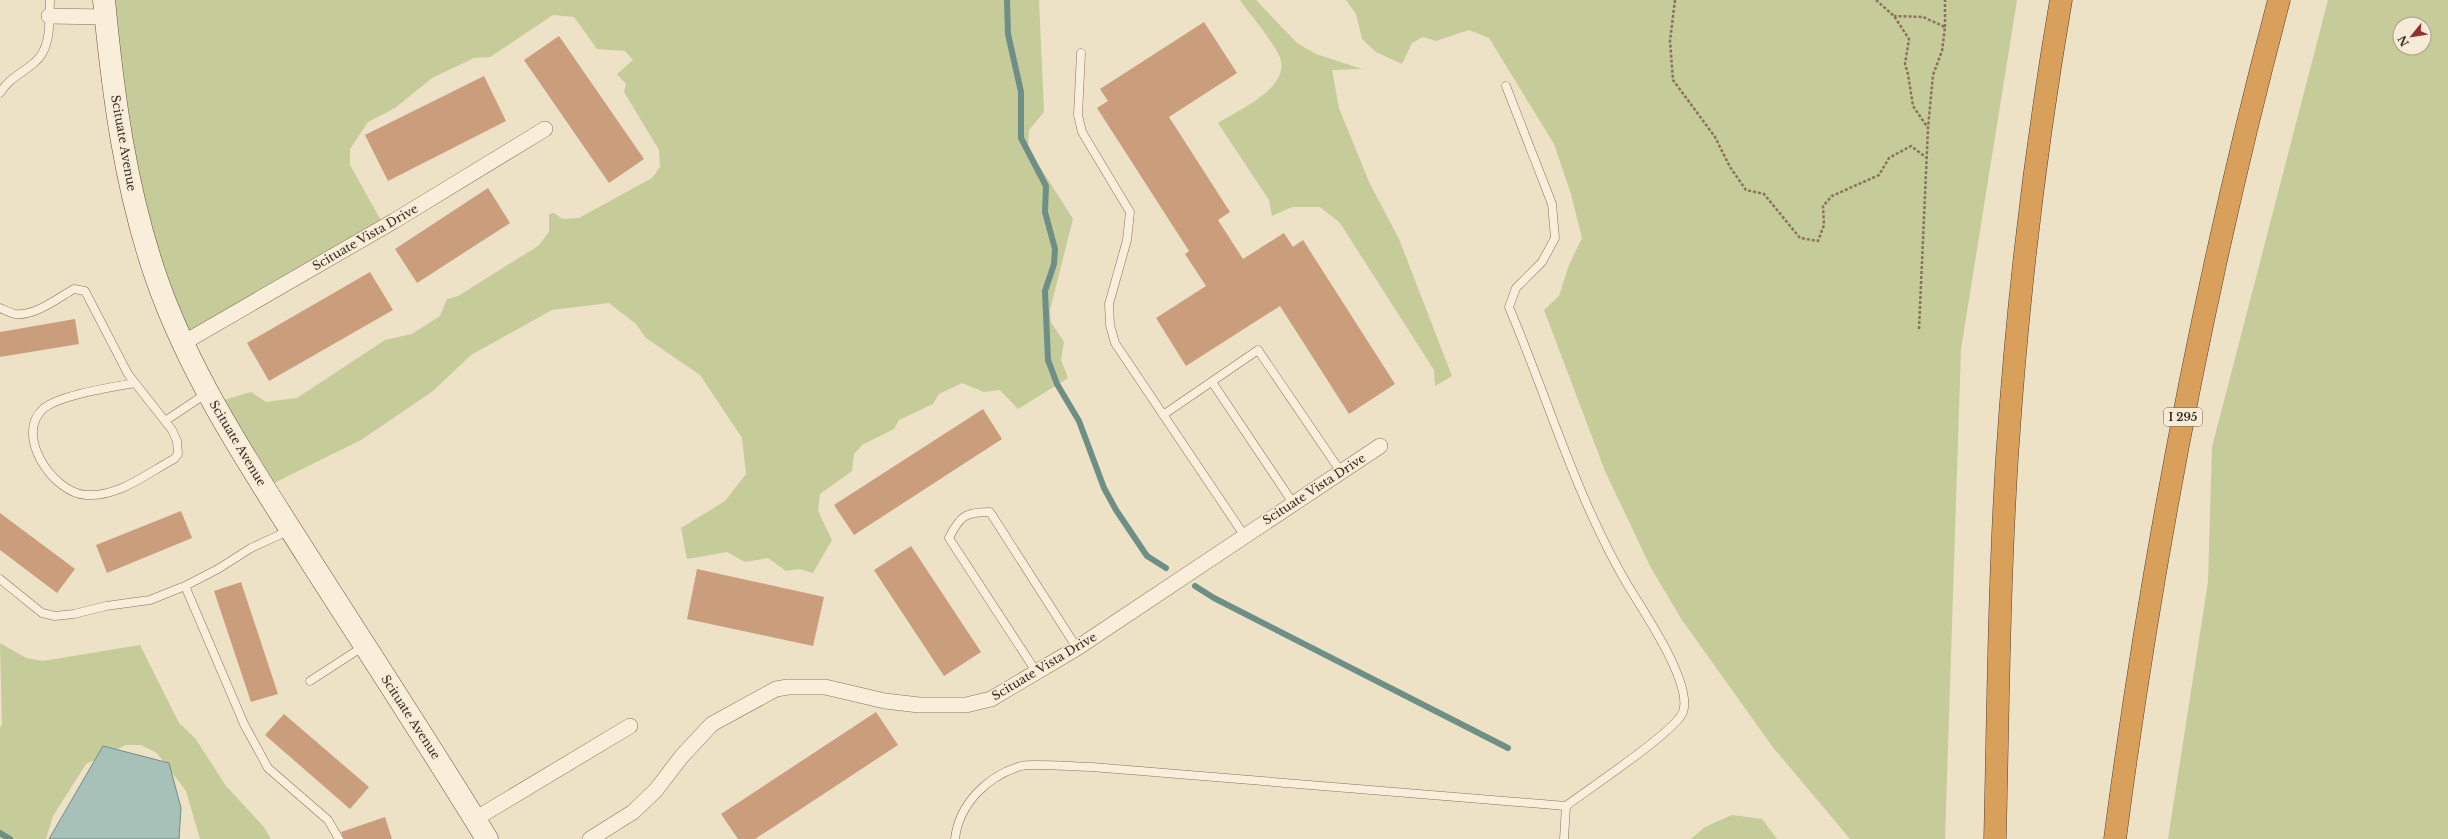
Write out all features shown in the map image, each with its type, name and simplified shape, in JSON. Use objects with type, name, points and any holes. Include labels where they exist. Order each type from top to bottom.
[{"type":"highway","points":[[1995,839],[2002,544],[2011,402],[2026,246],[2044,104],[2061,0]]},
{"type":"highway","name":"I 295","points":[[2116,839],[2146,632],[2190,379],[2235,174],[2279,0]]},
{"type":"main road","name":"Scituate Avenue","points":[[105,9],[117,119],[138,220],[156,277],[183,343],[217,412],[487,839]]},
{"type":"street","points":[[49,16],[105,9]]},
{"type":"street","name":"Scituate Vista Drive","points":[[183,343],[394,221],[545,129]]},
{"type":"street","name":"Scituate Vista Drive","points":[[590,839],[621,821],[644,801],[712,724],[766,693],[788,687],[811,686],[885,701],[919,705],[966,705],[991,699],[1077,648],[1244,535],[1380,446]]},
{"type":"street","points":[[475,819],[630,726]]},
{"type":"lane","points":[[0,92],[12,77],[36,62],[48,45],[50,0]]},
{"type":"lane","points":[[1081,53],[1078,115],[1082,132],[1130,212],[1127,240],[1108,304],[1110,325],[1115,343],[1244,535]]},
{"type":"lane","points":[[955,839],[957,825],[969,800],[989,782],[1022,766],[1092,767],[1566,806],[1665,733],[1683,712],[1685,694],[1671,660],[1611,556],[1570,465],[1538,375],[1509,307],[1516,288],[1542,262],[1555,238],[1552,204],[1506,86]]},
{"type":"lane","points":[[0,308],[16,314],[24,313],[41,308],[74,289],[85,291],[135,383],[165,421],[177,442],[178,454],[174,459],[118,491],[96,495],[74,493],[50,474],[41,461],[33,438],[36,417],[43,408],[59,399],[135,383]]},
{"type":"lane","points":[[1163,415],[1258,350],[1341,472]]},
{"type":"lane","points":[[1212,382],[1293,503]]},
{"type":"lane","points":[[165,421],[207,392]]},
{"type":"lane","points":[[1037,673],[949,538],[958,521],[971,512],[990,512],[1077,648]]},
{"type":"lane","points":[[0,579],[42,613],[55,616],[150,600],[185,586],[218,569],[251,548],[291,529]]},
{"type":"lane","points":[[185,586],[244,724],[268,768],[323,816],[339,839]]},
{"type":"lane","points":[[310,681],[365,646]]},
{"type":"lane","points":[[1564,839],[1566,806]]},
{"type":"path","points":[[1675,0],[1670,41],[1673,80],[1715,137],[1730,167],[1746,190],[1764,194],[1800,238],[1818,241],[1824,225],[1823,206],[1832,196],[1879,175],[1889,158],[1910,146],[1927,158]]},
{"type":"path","points":[[1876,0],[1894,16],[1909,39],[1904,64],[1908,74],[1913,106],[1928,128]]},
{"type":"path","points":[[1919,329],[1928,128],[1932,75],[1942,51],[1945,27],[1945,0]]},
{"type":"path","points":[[1894,16],[1923,17],[1945,27]]},
{"type":"green space","points":[[103,0],[1039,0],[1044,112],[1029,130],[1028,148],[1073,219],[1050,310],[1051,322],[1064,342],[1061,360],[1068,378],[1018,409],[1000,390],[984,392],[962,383],[939,394],[933,404],[899,420],[894,429],[862,445],[854,454],[852,471],[820,494],[818,511],[832,540],[813,573],[799,569],[786,571],[768,558],[745,562],[727,552],[687,559],[681,528],[725,501],[746,474],[742,438],[700,375],[646,338],[636,324],[609,303],[552,310],[471,355],[433,391],[361,440],[264,488],[214,403],[251,392],[266,402],[297,398],[385,340],[412,334],[440,316],[447,299],[458,296],[538,246],[549,232],[549,214],[554,213],[562,219],[579,218],[652,178],[660,167],[659,150],[624,92],[626,84],[617,74],[633,60],[625,51],[597,49],[574,17],[553,15],[490,57],[474,58],[432,78],[395,108],[368,122],[350,149],[350,165],[384,226],[183,342],[139,229]]},
{"type":"green space","points":[[1240,0],[1256,0],[1297,43],[1316,54],[1362,69],[1332,70],[1339,108],[1369,182],[1399,239],[1452,376],[1435,386],[1434,370],[1340,223],[1320,207],[1292,207],[1272,216],[1269,200],[1218,123],[1250,104],[1271,88],[1278,79],[1281,69],[1278,52]]},
{"type":"green space","points":[[1346,0],[2017,0],[1961,349],[1945,839],[1850,839],[1772,746],[1682,620],[1651,568],[1605,471],[1544,310],[1559,296],[1569,265],[1582,238],[1571,194],[1554,144],[1489,38],[1469,30],[1436,41],[1423,37],[1412,43],[1402,64],[1376,52],[1362,39],[1356,14]]},
{"type":"green space","points":[[2328,0],[2448,0],[2448,839],[2168,839],[2208,582],[2212,447]]},
{"type":"green space","points":[[0,643],[26,658],[43,661],[140,645],[179,723],[195,738],[226,786],[264,827],[271,839],[200,839],[186,791],[157,753],[141,745],[126,745],[86,764],[53,816],[46,839],[0,839],[0,728],[2,724]]},
{"type":"green space","points":[[1732,815],[1762,819],[1777,839],[1691,839],[1705,827]]},
{"type":"water","points":[[103,746],[169,763],[181,808],[179,839],[49,839]]},
{"type":"building","points":[[1204,22],[1237,73],[1169,117],[1230,212],[1218,220],[1243,259],[1284,233],[1293,247],[1303,240],[1395,384],[1349,414],[1280,306],[1186,366],[1156,318],[1206,286],[1185,254],[1189,251],[1097,108],[1108,101],[1100,89]]},
{"type":"building","points":[[559,36],[644,159],[609,183],[524,60]]},
{"type":"building","points":[[484,76],[506,121],[388,181],[365,135]]},
{"type":"building","points":[[488,188],[510,223],[417,283],[395,249]]},
{"type":"building","points":[[370,272],[393,310],[269,381],[247,343]]},
{"type":"building","points":[[75,319],[79,344],[0,357],[0,332]]},
{"type":"building","points":[[983,409],[1002,439],[854,535],[834,505]]},
{"type":"building","points":[[181,511],[192,538],[107,573],[96,545]]},
{"type":"building","points":[[0,513],[75,569],[57,593],[0,550]]},
{"type":"building","points":[[911,546],[981,652],[944,676],[874,570]]},
{"type":"building","points":[[697,569],[824,597],[813,646],[687,619]]},
{"type":"building","points":[[241,582],[278,694],[251,702],[214,591]]},
{"type":"building","points":[[876,712],[898,745],[755,839],[738,839],[721,814]]},
{"type":"building","points":[[284,714],[369,787],[350,809],[265,735]]},
{"type":"building","points":[[385,817],[392,839],[344,839],[341,832]]},
{"type":"waterway","points":[[1007,0],[1008,34],[1021,92],[1021,138],[1046,186],[1045,212],[1055,249],[1054,264],[1045,291],[1048,360],[1057,384],[1079,421],[1104,488],[1116,510],[1147,556],[1166,568]]},
{"type":"waterway","points":[[1195,586],[1214,598],[1508,748]]},
{"type":"waterway","points":[[0,833],[10,839]]}]
